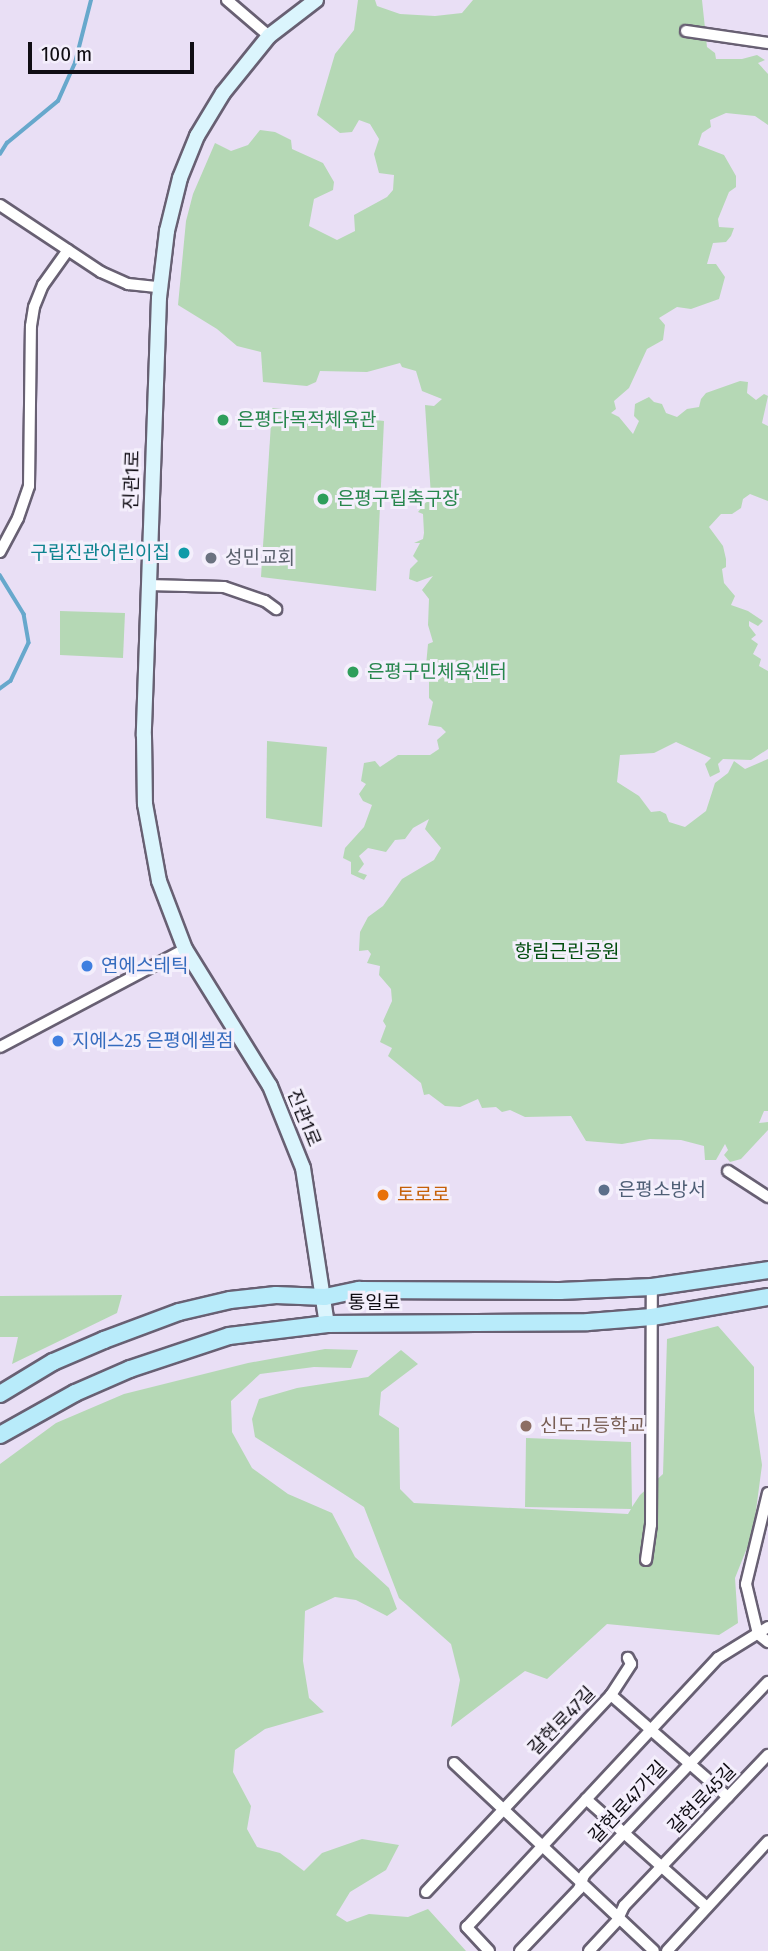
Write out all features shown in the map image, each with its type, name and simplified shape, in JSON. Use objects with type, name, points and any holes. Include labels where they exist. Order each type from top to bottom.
[{"type":"main road","name":"진관1로","points":[[316,0],[269,36],[223,93],[197,136],[180,178],[170,218],[159,287],[148,584],[145,804],[159,881],[185,949],[270,1086],[303,1168],[325,1297],[327,1324]]},
{"type":"main road","name":"통일로","points":[[0,1394],[53,1362],[179,1312],[230,1300],[276,1295],[325,1297],[359,1290],[560,1291],[652,1287],[768,1270]]},
{"type":"main road","name":"통일로","points":[[0,1435],[75,1393],[193,1347],[229,1336],[327,1324],[523,1324],[652,1317],[768,1297]]},
{"type":"street","points":[[227,0],[269,36]]},
{"type":"street","points":[[686,31],[768,43]]},
{"type":"street","points":[[0,205],[68,250],[128,284],[159,287]]},
{"type":"street","points":[[0,552],[12,531],[29,486],[31,326],[34,307],[43,285],[68,250]]},
{"type":"street","points":[[148,584],[224,587],[265,601],[276,609]]},
{"type":"street","points":[[0,1047],[185,949]]},
{"type":"street","points":[[728,1171],[768,1197]]},
{"type":"street","points":[[646,1560],[651,1525],[652,1287]]},
{"type":"street","points":[[768,1493],[746,1584],[758,1634],[768,1642]]},
{"type":"street","points":[[489,1951],[467,1927],[718,1658],[768,1627]]},
{"type":"street","points":[[611,1695],[631,1664],[628,1658]]},
{"type":"street","name":"갈현로47가길","points":[[520,1951],[579,1889],[584,1875],[768,1682]]},
{"type":"street","name":"갈현로47길","points":[[426,1892],[611,1695],[688,1765],[728,1797]]},
{"type":"street","name":"갈현로45길","points":[[589,1951],[620,1916],[624,1906],[768,1755]]},
{"type":"street","points":[[454,1763],[581,1883],[620,1916],[654,1951]]},
{"type":"street","points":[[586,1799],[707,1907]]},
{"type":"street","points":[[667,1951],[768,1841]]},
{"type":"green space","name":"향림근린공원","points":[[358,0],[375,0],[377,6],[400,14],[435,16],[462,13],[473,0],[702,0],[707,47],[715,53],[716,59],[742,59],[757,55],[765,60],[758,63],[768,74],[768,125],[755,116],[726,113],[710,120],[711,127],[702,133],[698,145],[724,155],[736,176],[736,187],[729,192],[718,219],[719,227],[734,228],[726,242],[713,243],[707,264],[716,264],[725,277],[719,299],[691,309],[677,307],[659,318],[665,325],[663,340],[647,349],[629,388],[614,401],[616,409],[611,413],[619,417],[633,434],[639,421],[634,416],[635,404],[649,397],[662,404],[666,413],[677,417],[687,409],[699,407],[706,393],[740,381],[748,382],[747,393],[756,400],[764,394],[768,396],[762,423],[768,426],[768,501],[750,494],[743,499],[741,508],[732,514],[721,514],[709,527],[723,546],[726,559],[726,567],[722,569],[724,583],[735,596],[731,605],[748,611],[763,621],[758,626],[749,621],[749,626],[756,635],[751,639],[758,644],[753,654],[761,659],[759,666],[768,671],[768,749],[751,760],[723,759],[718,764],[720,772],[710,777],[705,764],[711,758],[676,742],[654,753],[620,755],[617,782],[639,796],[651,812],[660,811],[666,814],[669,822],[685,827],[706,811],[715,783],[728,773],[734,761],[745,769],[768,759],[768,1111],[764,1111],[759,1123],[768,1122],[768,1130],[741,1159],[730,1162],[724,1155],[728,1150],[725,1144],[716,1160],[705,1160],[704,1146],[681,1140],[650,1139],[622,1144],[586,1141],[571,1116],[525,1117],[510,1110],[502,1112],[496,1107],[482,1108],[478,1099],[460,1107],[445,1106],[429,1094],[424,1095],[421,1083],[388,1056],[392,1048],[380,1042],[386,1026],[383,1021],[392,1001],[391,989],[379,975],[380,966],[367,963],[371,954],[368,950],[359,951],[360,932],[368,917],[383,906],[402,879],[434,860],[441,848],[425,829],[429,819],[413,828],[405,839],[395,840],[386,852],[368,848],[359,856],[364,864],[358,872],[367,875],[364,880],[351,874],[351,862],[343,858],[345,848],[364,827],[372,805],[363,801],[359,794],[366,784],[361,781],[364,763],[375,761],[380,767],[398,755],[430,755],[439,749],[437,740],[446,732],[441,727],[428,725],[433,702],[429,698],[429,682],[425,676],[428,644],[433,642],[428,625],[429,599],[422,590],[433,576],[417,582],[409,579],[410,569],[418,561],[413,556],[420,543],[414,543],[423,539],[424,533],[423,514],[418,512],[431,496],[425,405],[434,406],[442,399],[422,391],[416,371],[402,367],[400,363],[367,372],[320,371],[316,382],[307,386],[263,382],[261,352],[237,346],[217,329],[178,305],[186,221],[193,194],[215,143],[231,151],[248,145],[260,130],[275,132],[291,140],[292,149],[323,163],[334,182],[333,190],[314,199],[309,226],[337,240],[355,231],[354,215],[387,197],[393,190],[394,175],[379,173],[374,154],[379,139],[370,124],[359,120],[352,132],[340,133],[317,115],[335,54],[354,30]]},
{"type":"green space","name":"은평구립축구장","points":[[272,408],[384,421],[376,591],[261,577]]},
{"type":"green space","points":[[60,611],[125,613],[123,658],[60,655]]},
{"type":"green space","points":[[267,741],[327,747],[322,827],[266,818]]},
{"type":"green space","points":[[122,1295],[117,1313],[12,1364],[18,1337],[0,1337],[0,1296]]},
{"type":"green space","points":[[718,1326],[754,1367],[754,1411],[762,1465],[753,1533],[735,1578],[738,1623],[719,1635],[607,1624],[547,1679],[525,1671],[451,1727],[460,1680],[451,1644],[399,1598],[364,1507],[255,1437],[252,1419],[259,1399],[297,1388],[368,1377],[401,1350],[418,1364],[381,1392],[379,1415],[399,1428],[400,1489],[414,1503],[628,1514],[631,1509],[525,1507],[526,1438],[631,1442],[632,1507],[640,1495],[663,1474],[667,1339]]},
{"type":"green space","points":[[325,1349],[358,1350],[351,1368],[314,1367],[260,1374],[231,1401],[232,1432],[252,1468],[288,1494],[332,1513],[355,1557],[389,1588],[397,1609],[387,1616],[356,1600],[335,1597],[305,1611],[303,1661],[309,1698],[324,1712],[265,1729],[235,1750],[233,1772],[251,1806],[247,1829],[257,1847],[280,1853],[304,1871],[322,1853],[362,1839],[399,1845],[386,1870],[350,1892],[336,1915],[347,1922],[369,1914],[408,1917],[428,1909],[466,1951],[0,1951],[0,1464],[56,1423],[124,1394],[248,1363]]},
{"type":"waterway","points":[[0,154],[7,143],[58,101],[75,63],[91,0]]},
{"type":"waterway","points":[[0,575],[24,614],[29,643],[11,681],[0,689]]},
{"type":"place","name":"은평다목적체육관","points":[[223,420]]},
{"type":"place","name":"은평구립축구장","points":[[323,499]]},
{"type":"place","name":"구립진관어린이집","points":[[184,553]]},
{"type":"place","name":"성민교회","points":[[211,558]]},
{"type":"place","name":"은평구민체육센터","points":[[353,672]]},
{"type":"place","name":"연에스테틱","points":[[87,966]]},
{"type":"place","name":"지에스25 은평에셀점","points":[[58,1041]]},
{"type":"place","name":"은평소방서","points":[[604,1190]]},
{"type":"place","name":"토로로","points":[[383,1195]]},
{"type":"place","name":"신도고등학교","points":[[526,1426]]}]
